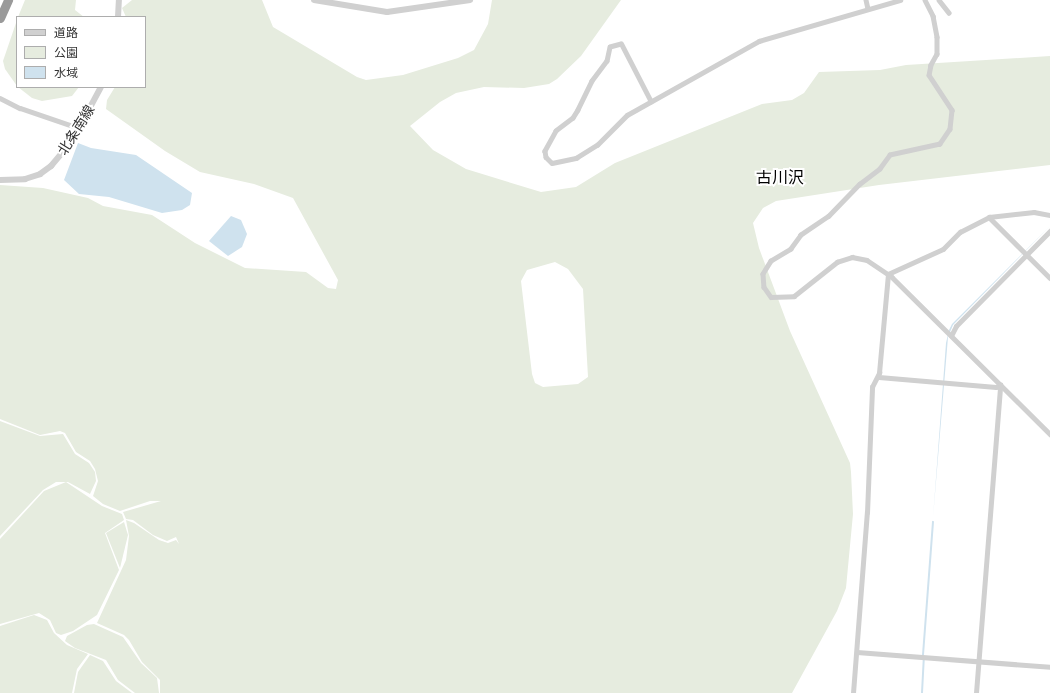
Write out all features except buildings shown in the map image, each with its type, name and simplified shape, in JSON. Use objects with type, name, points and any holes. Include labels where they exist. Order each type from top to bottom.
[{"type":"highway","points":[[0,5],[2,0]]},
{"type":"highway","points":[[0,18],[8,0]]},
{"type":"street","points":[[118,16],[119,0]]},
{"type":"street","points":[[314,0],[387,12],[470,0]]},
{"type":"street","points":[[866,0],[868,9]]},
{"type":"street","points":[[651,102],[621,44],[610,47],[607,61],[592,81],[573,118],[556,131],[545,151],[546,157],[552,163],[576,158],[597,145],[627,115],[759,41],[900,0]]},
{"type":"street","points":[[925,0],[933,16],[938,37],[937,54],[931,65],[929,75],[952,110],[950,129],[940,144],[890,155],[880,169],[860,184],[829,216],[801,235],[791,250],[771,261],[763,274],[766,293],[771,297],[782,297],[800,293],[830,266],[852,257],[867,260],[888,274],[1050,434]]},
{"type":"street","points":[[939,0],[949,13]]},
{"type":"street","name":"北条南線","points":[[0,180],[25,179],[40,174],[62,155],[79,128],[100,88]]},
{"type":"street","points":[[0,98],[20,108],[79,128]]},
{"type":"street","points":[[888,274],[943,249],[960,232],[989,217],[1034,212],[1050,215]]},
{"type":"street","points":[[989,217],[1050,278]]},
{"type":"street","points":[[951,336],[956,326],[1050,231]]},
{"type":"street","points":[[854,693],[867,513],[872,387],[879,377],[888,274]]},
{"type":"street","points":[[879,377],[996,387],[1000,384]]},
{"type":"street","points":[[976,693],[1000,384]]},
{"type":"street","points":[[857,652],[1050,667]]},
{"type":"green space","points":[[25,0],[76,0],[75,10],[83,16],[18,16]]},
{"type":"green space","points":[[132,0],[262,0],[273,27],[357,77],[366,80],[403,75],[458,58],[474,50],[488,24],[492,0],[621,0],[581,56],[557,79],[549,84],[524,88],[484,87],[456,93],[440,102],[410,126],[433,150],[466,169],[541,192],[576,187],[615,163],[762,104],[792,100],[804,93],[819,72],[880,70],[906,65],[1050,56],[1050,165],[879,185],[776,201],[763,208],[753,223],[759,248],[790,331],[850,463],[851,472],[853,514],[846,588],[837,611],[792,693],[160,693],[160,680],[142,662],[129,640],[124,635],[97,623],[126,560],[129,536],[126,520],[134,523],[159,540],[168,543],[176,540],[179,544],[176,537],[167,541],[153,535],[133,520],[126,519],[123,512],[161,501],[150,501],[120,511],[103,504],[93,496],[98,481],[95,469],[90,461],[76,452],[65,433],[60,431],[40,435],[0,419],[0,185],[43,188],[88,198],[103,206],[152,215],[195,243],[245,268],[306,272],[328,288],[336,289],[338,280],[293,198],[254,184],[200,172],[165,151],[106,109],[107,100],[114,88],[146,88],[146,16],[126,16],[122,8]],"holes":[[[555,262],[568,269],[583,289],[588,377],[578,384],[543,387],[535,383],[532,374],[521,281],[527,270]]]},
{"type":"green space","points":[[16,23],[16,85],[5,69],[3,61]]},
{"type":"green space","points":[[19,88],[78,88],[72,96],[42,101],[32,98]]},
{"type":"green space","points":[[0,421],[40,436],[63,434],[75,454],[89,463],[95,472],[96,481],[90,494],[68,482],[56,482],[43,490],[0,536]]},
{"type":"green space","points":[[66,482],[102,506],[122,514],[124,520],[105,533],[119,570],[97,615],[73,631],[61,635],[56,633],[50,620],[39,613],[0,624],[0,539],[44,491]]},
{"type":"green space","points":[[124,522],[128,535],[120,568],[106,533]]},
{"type":"green space","points":[[34,615],[47,620],[54,633],[67,645],[88,654],[77,669],[72,693],[0,693],[0,626]]},
{"type":"green space","points":[[94,624],[123,637],[141,663],[157,678],[159,693],[135,693],[118,680],[106,660],[75,648],[65,641],[67,636],[87,625]]},
{"type":"green space","points":[[90,655],[103,661],[116,681],[132,693],[74,693],[78,672]]},
{"type":"water","points":[[78,143],[91,148],[136,155],[192,193],[190,205],[182,210],[162,213],[109,197],[79,194],[64,180]]},
{"type":"water","points":[[231,216],[241,220],[247,234],[242,247],[228,256],[209,241]]},
{"type":"water","points":[[1050,226],[953,325],[948,337],[933,518],[946,343],[949,330],[952,324]]},
{"type":"waterway","points":[[923,655],[933,522]]},
{"type":"waterway","points":[[922,693],[924,659]]},
{"type":"district","name":"古川沢","points":[[780,177]]}]
